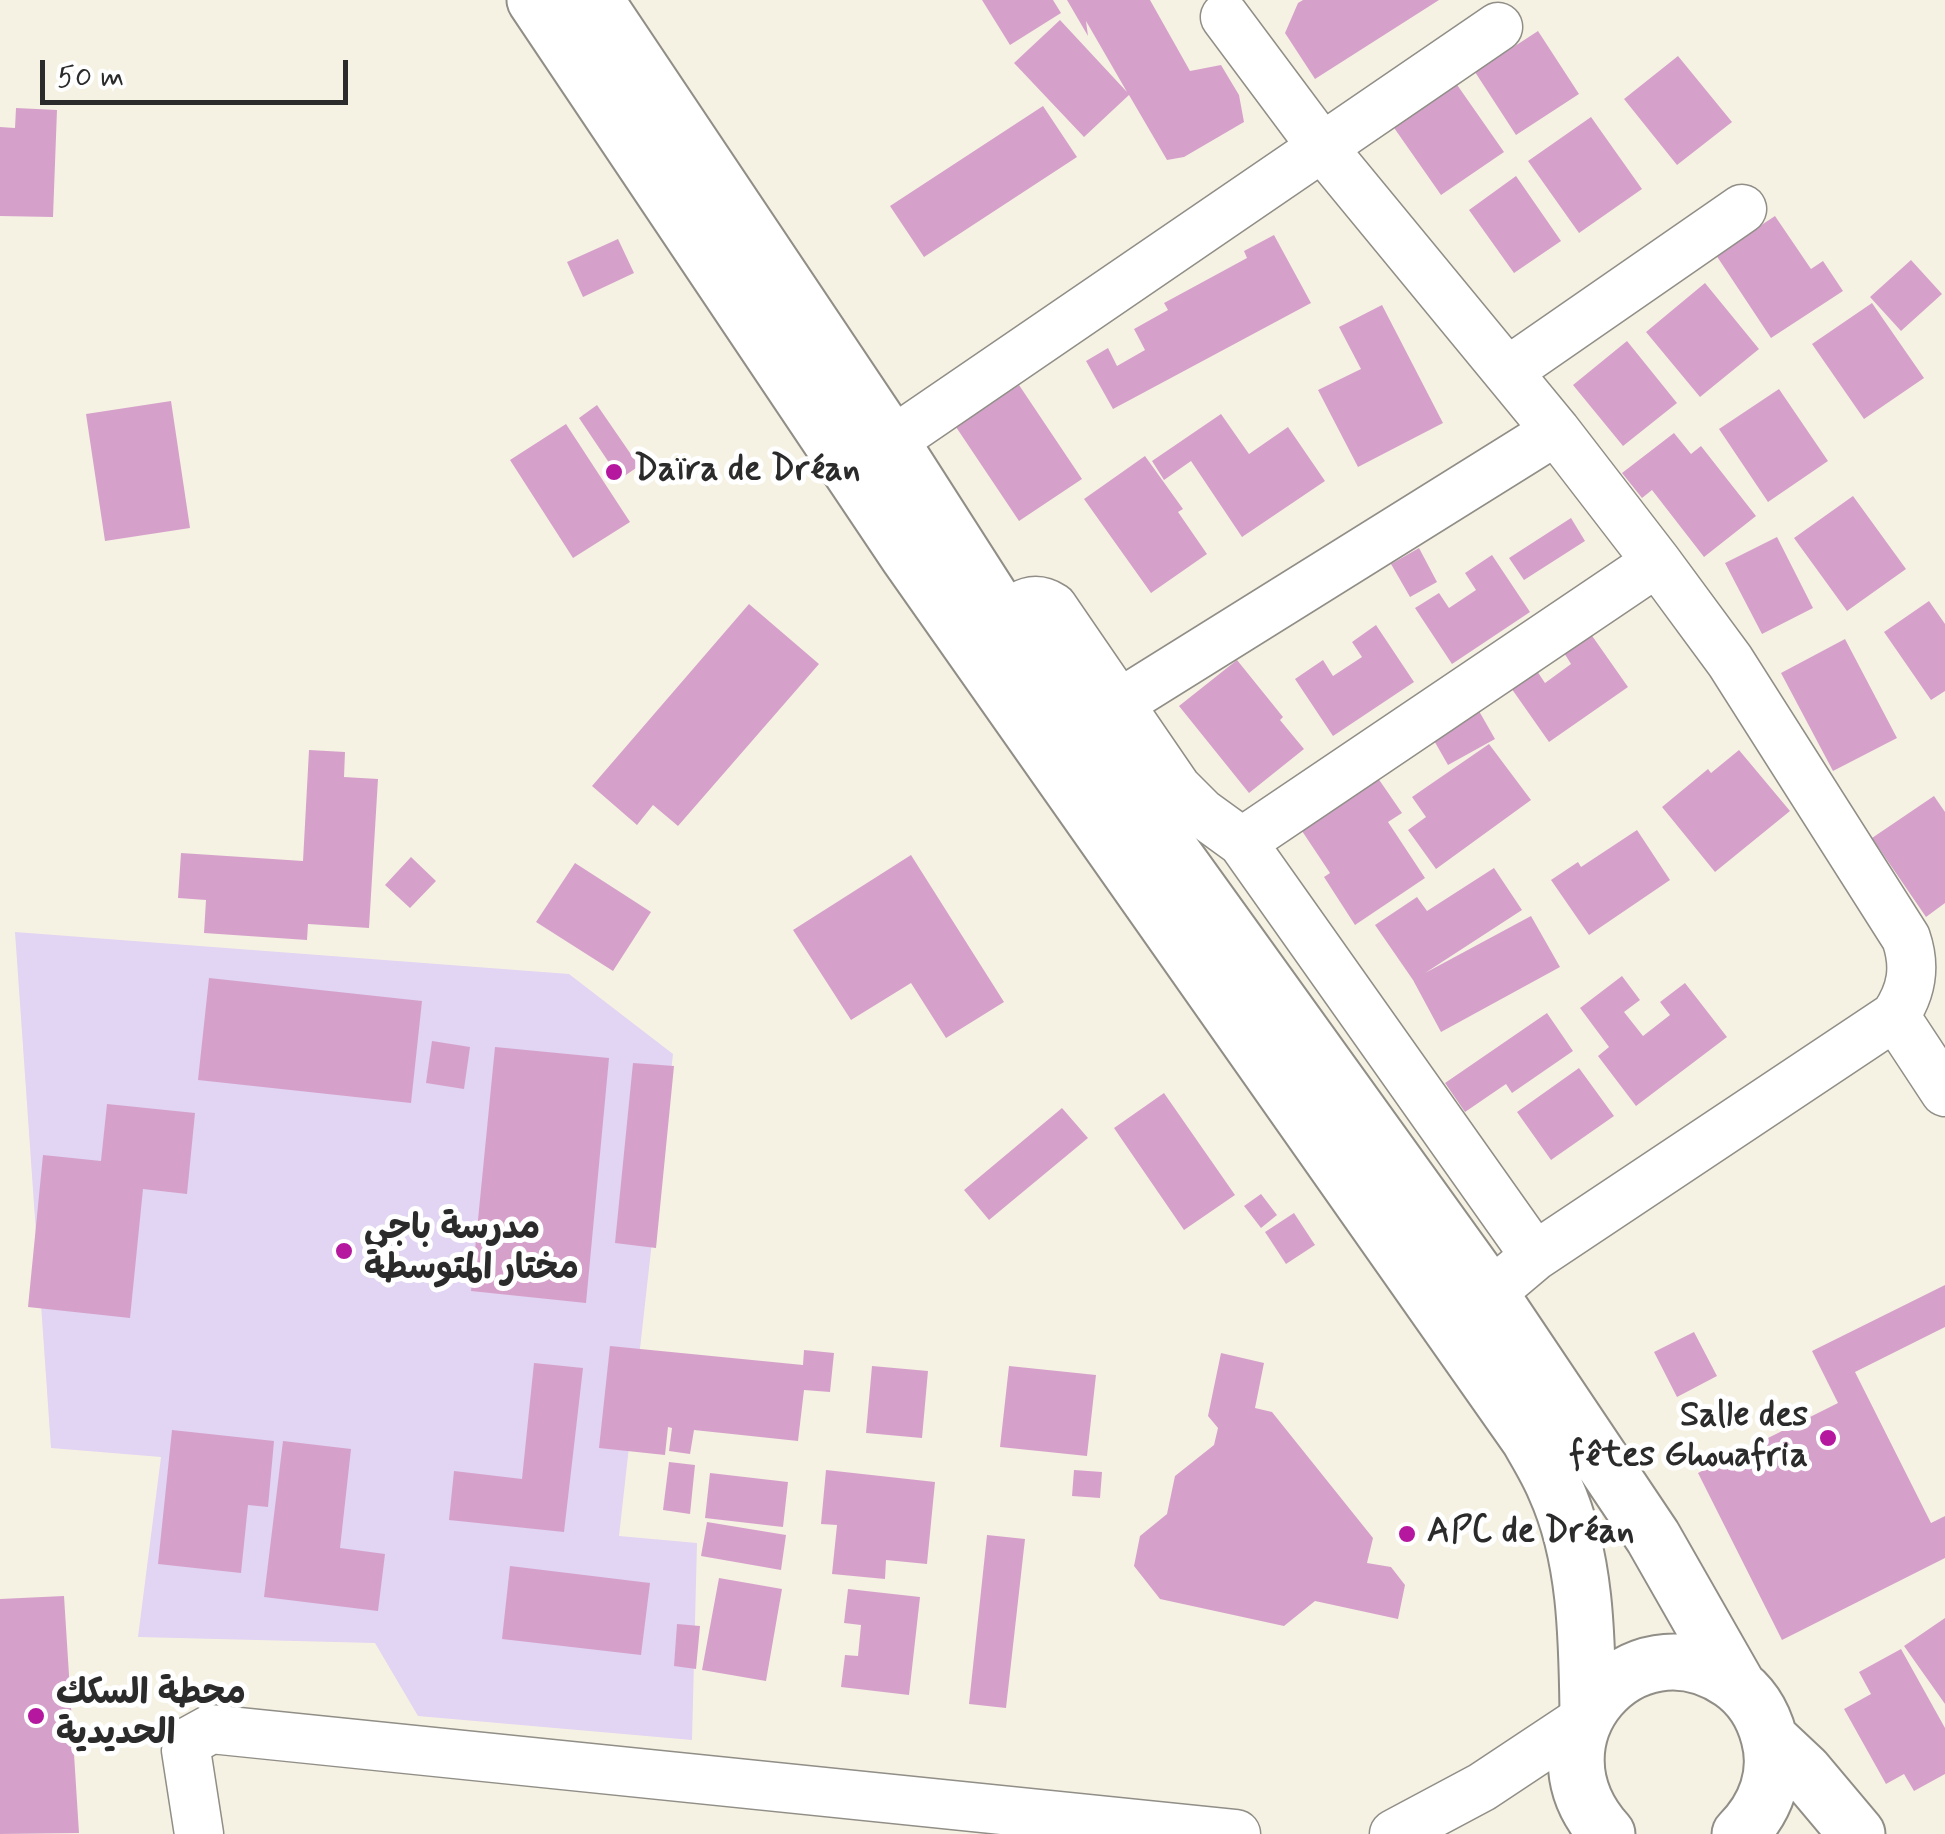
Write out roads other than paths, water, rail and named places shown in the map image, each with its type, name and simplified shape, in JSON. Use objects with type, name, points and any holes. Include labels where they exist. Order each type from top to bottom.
[{"type":"main road","points":[[535,0],[908,556],[1529,1439],[1556,1488],[1569,1530],[1587,1644],[1585,1716],[1576,1745],[1575,1771],[1580,1795],[1607,1834]]},
{"type":"main road","points":[[595,0],[891,442],[1003,618],[1490,1294],[1653,1537],[1738,1686],[1764,1720],[1770,1740],[1773,1768],[1767,1795],[1754,1820],[1740,1834]]},
{"type":"main road","points":[[1585,1716],[1602,1692],[1645,1667],[1669,1663],[1694,1665],[1718,1672],[1738,1686]]},
{"type":"main road","points":[[1770,1740],[1804,1772],[1857,1834]]},
{"type":"street","points":[[1225,17],[1322,147],[1556,430],[1730,661],[1906,938],[1910,951],[1912,978],[1895,1016],[1535,1256],[1490,1294]]},
{"type":"street","points":[[891,442],[1498,26]]},
{"type":"street","points":[[1508,372],[1742,209]]},
{"type":"street","points":[[1120,703],[1556,430]]},
{"type":"street","points":[[1242,842],[1656,562]]},
{"type":"street","points":[[1003,618],[1030,600],[1054,606],[1189,802],[1242,842],[1535,1256]]},
{"type":"street","points":[[1895,1016],[1945,1092]]},
{"type":"street","points":[[1394,1834],[1482,1787],[1585,1716]]},
{"type":"street","points":[[200,1834],[186,1750],[200,1732],[223,1730],[1236,1834]]},
{"type":"place","name":"Daïra de Dréan","points":[[614,472]]},
{"type":"place","name":"مدرسة باجي مختار المتوسطة","points":[[344,1251]]},
{"type":"place","name":"Salle des fêtes Ghouafria","points":[[1828,1438]]},
{"type":"place","name":"APC de Dréan","points":[[1407,1534]]},
{"type":"place","name":"محطة السكك الحديدية","points":[[36,1716]]}]
